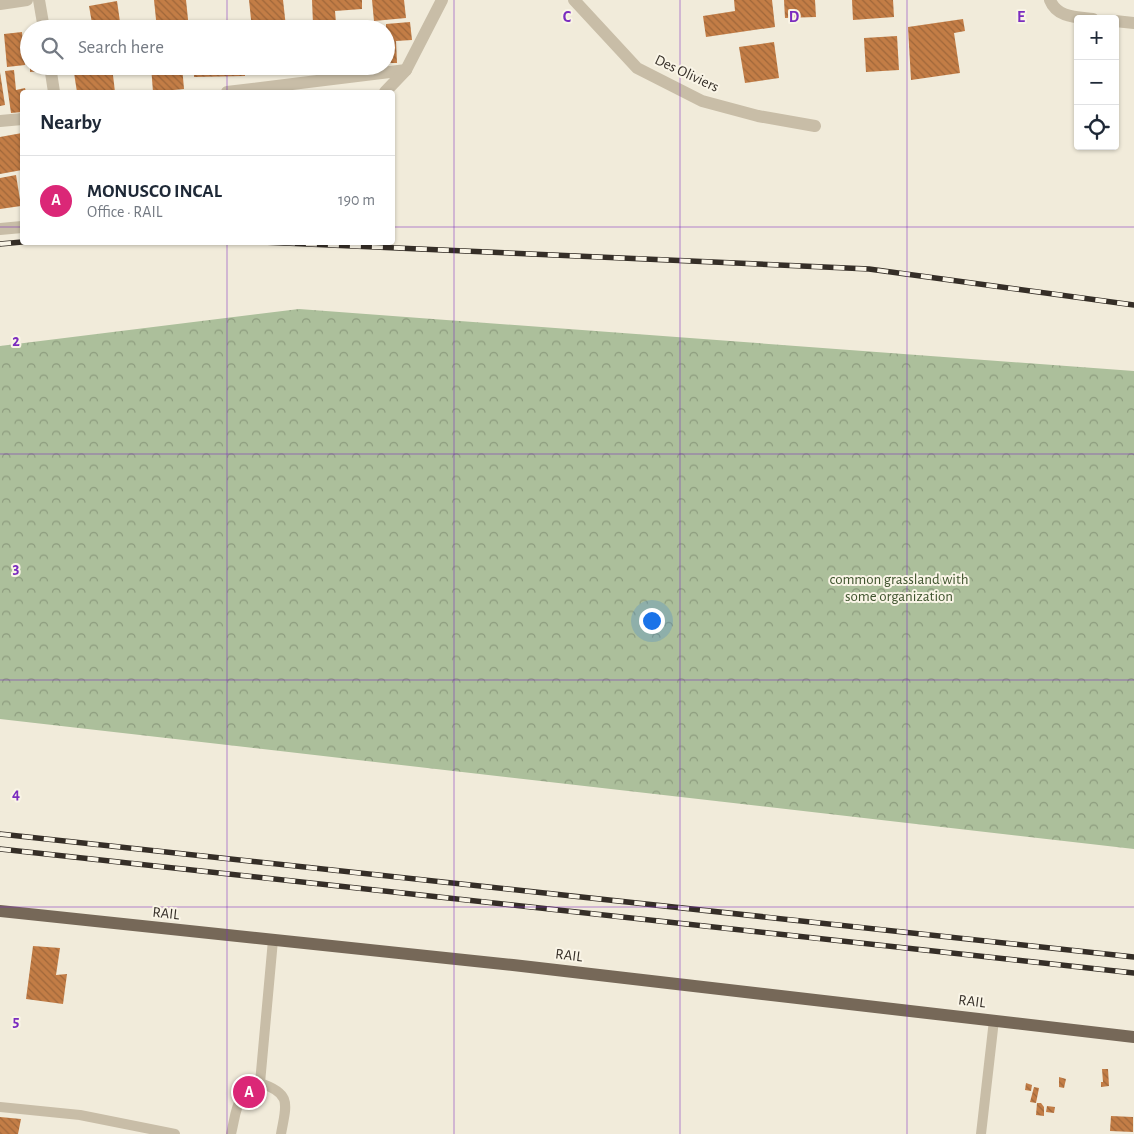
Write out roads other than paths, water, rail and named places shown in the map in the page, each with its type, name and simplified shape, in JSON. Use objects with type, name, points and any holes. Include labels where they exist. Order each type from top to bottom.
[{"type":"main road","name":"RAIL","points":[[0,911],[1134,1037]]},
{"type":"street","points":[[0,4],[27,0]]},
{"type":"street","points":[[39,0],[42,20]]},
{"type":"street","points":[[388,90],[406,70],[442,0]]},
{"type":"street","points":[[575,0],[580,0]]},
{"type":"street","name":"Des Oliviers","points":[[575,0],[637,68],[702,101],[758,116],[815,126]]},
{"type":"street","points":[[1050,0],[1056,10],[1062,14],[1074,16]]},
{"type":"street","points":[[1119,21],[1134,23]]},
{"type":"street","points":[[395,71],[406,70]]},
{"type":"street","points":[[51,75],[54,90]]},
{"type":"street","points":[[243,90],[365,75]]},
{"type":"street","points":[[0,122],[20,119]]},
{"type":"street","points":[[0,229],[20,227]]},
{"type":"lane","points":[[260,1083],[273,940]]},
{"type":"lane","points":[[981,1134],[994,1020]]},
{"type":"lane","points":[[231,1134],[238,1103],[246,1091],[260,1083],[275,1088],[282,1093],[286,1107],[281,1134]]},
{"type":"lane","points":[[0,1107],[80,1115],[175,1134]]},
{"type":"railway","points":[[0,244],[20,242]]},
{"type":"railway","points":[[329,245],[869,269],[1134,305]]},
{"type":"railway","points":[[0,834],[1134,957]]},
{"type":"railway","points":[[0,849],[1134,973]]},
{"type":"place","name":"MONUSCO INCAL","points":[[249,1092]]},
{"type":"park label","name":"common grassland with some organization","points":[[899,588]]}]
